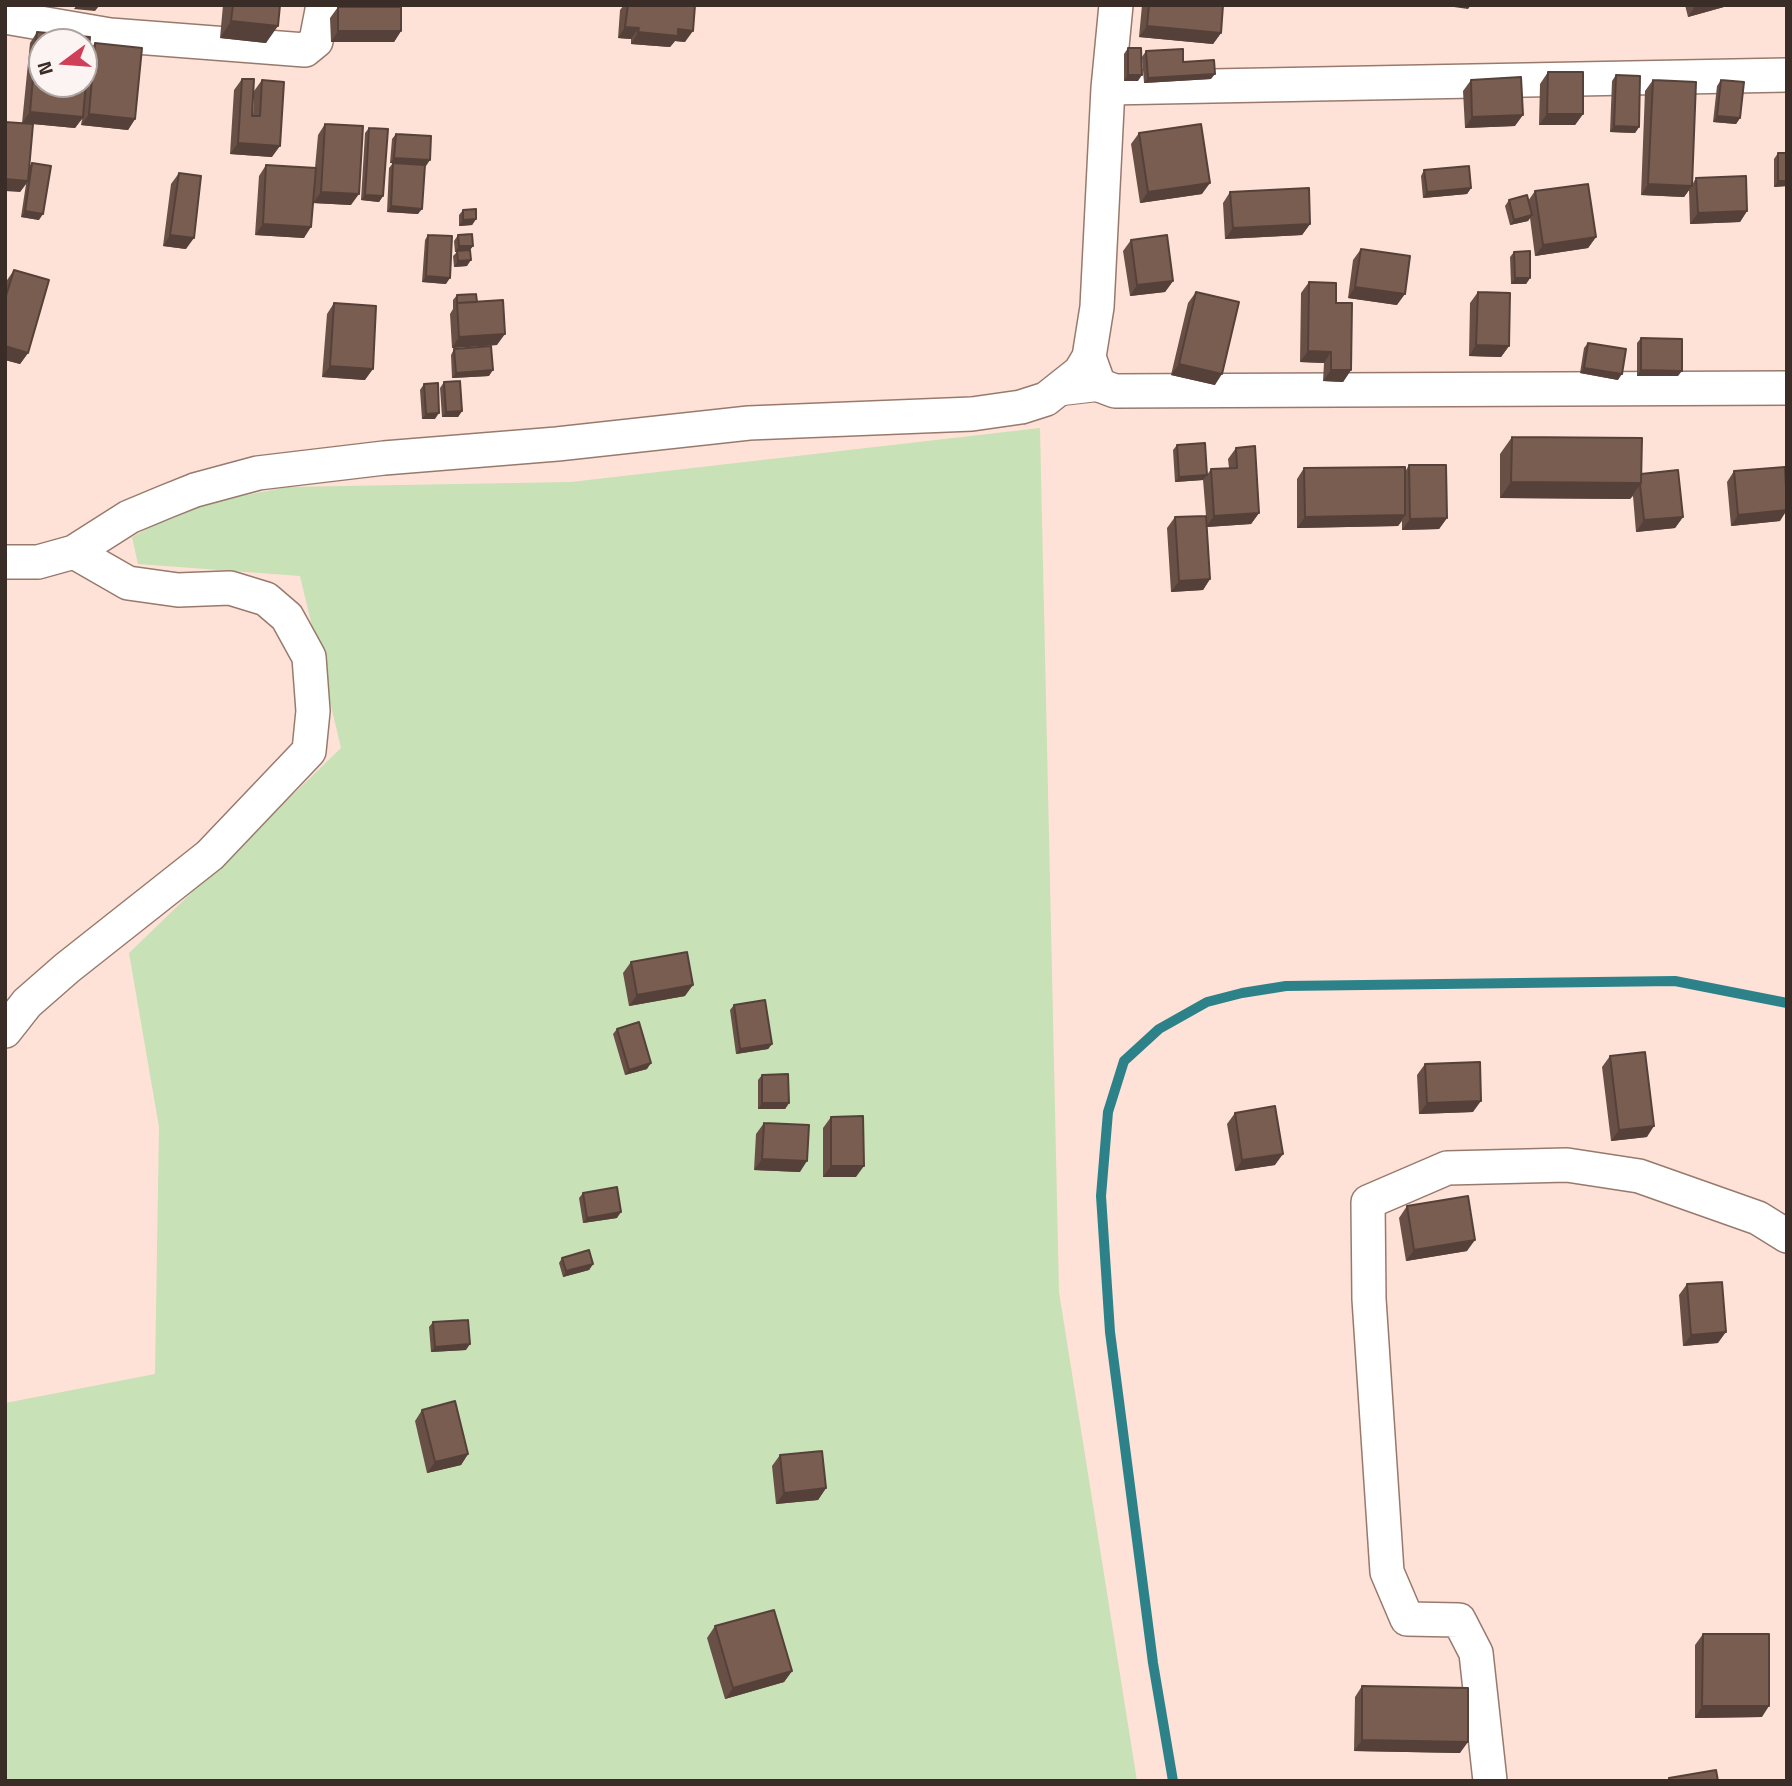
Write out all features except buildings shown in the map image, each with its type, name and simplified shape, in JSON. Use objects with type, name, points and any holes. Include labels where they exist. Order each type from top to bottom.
[{"type":"street","points":[[5,18],[110,35],[305,50],[316,41],[323,5]]},
{"type":"street","points":[[5,562],[38,562],[74,552],[129,517],[195,490],[258,473],[384,458],[557,444],[749,424],[972,414],[1046,399],[1080,372],[1089,357],[1097,307],[1108,88],[1116,5]]},
{"type":"street","points":[[1108,88],[1787,75]]},
{"type":"street","points":[[1089,357],[1099,385],[1115,391],[1787,388]]},
{"type":"street","points":[[5,1031],[27,1003],[57,977],[209,855],[309,751],[313,711],[309,657],[287,617],[266,599],[230,588],[178,590],[128,583],[74,552]]},
{"type":"street","points":[[1490,1781],[1476,1653],[1471,1642],[1460,1620],[1407,1619],[1387,1572],[1369,1299],[1368,1202],[1447,1168],[1567,1166],[1639,1176],[1758,1218],[1787,1236]]},
{"type":"lane","points":[[1046,399],[1115,391]]},
{"type":"green space","points":[[1040,428],[1059,1292],[1137,1781],[5,1781],[5,1403],[155,1374],[159,1127],[129,953],[341,748],[300,576],[138,564],[132,537],[189,506],[288,487],[571,482]],"holes":[[[823,1128],[856,1176],[823,1177]]]},
{"type":"waterway","points":[[1173,1781],[1153,1663],[1110,1332],[1101,1196],[1108,1112],[1124,1061],[1159,1029],[1207,1002],[1286,986],[1675,981],[1787,1003]]}]
